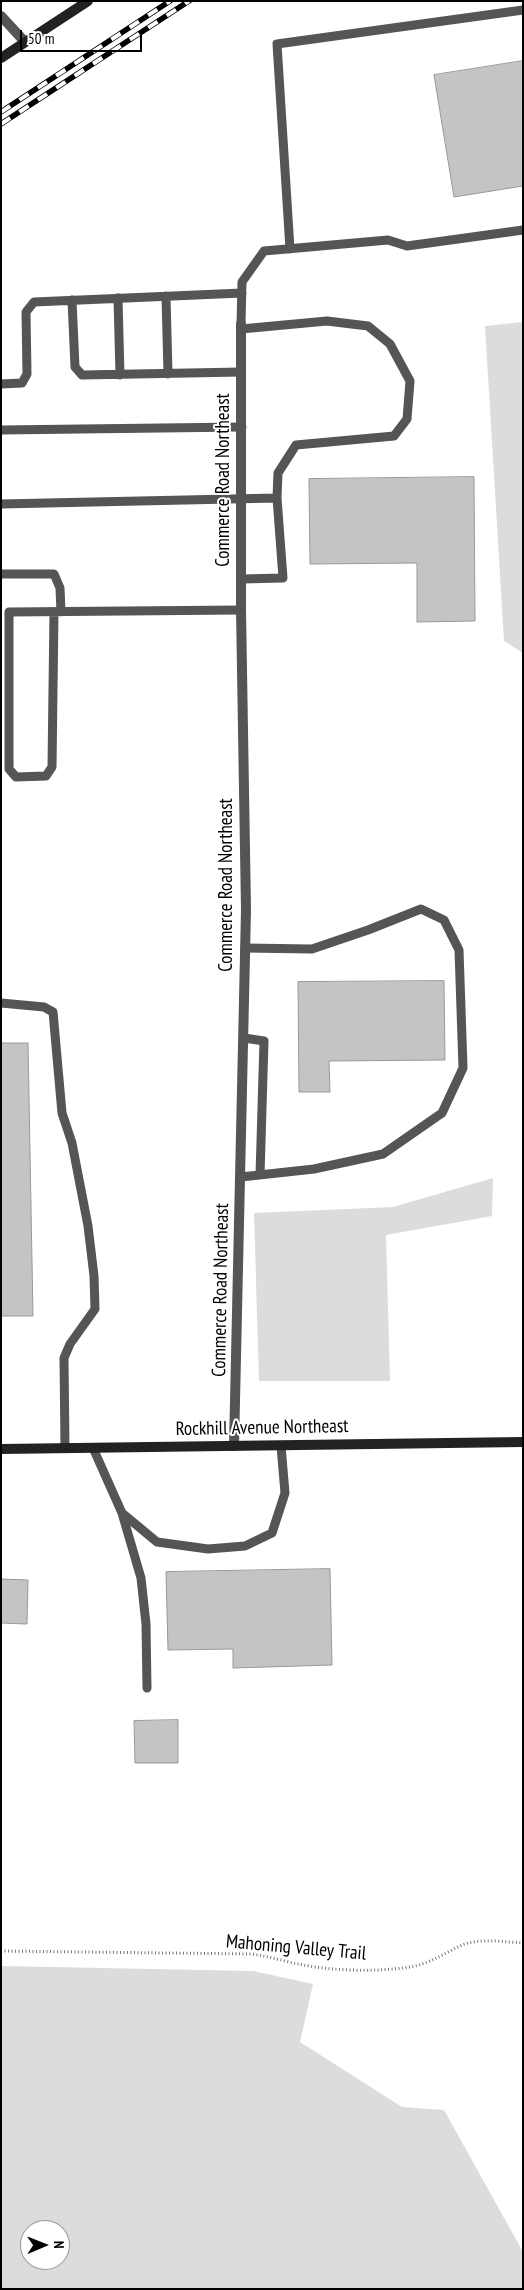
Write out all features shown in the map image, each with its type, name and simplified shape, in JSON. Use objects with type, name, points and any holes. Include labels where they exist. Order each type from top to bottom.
[{"type":"street","points":[[1,58],[88,1]]},
{"type":"street","points":[[1,16],[25,42]]},
{"type":"street","name":"Commerce Road Northeast","points":[[234,1446],[245,948],[241,610],[241,326]]},
{"type":"street","name":"Rockhill Avenue Northeast","points":[[1,1449],[523,1442]]},
{"type":"lane","points":[[290,249],[277,44],[523,10]]},
{"type":"lane","points":[[242,579],[283,578],[277,498],[278,473],[296,445],[394,436],[407,419],[410,381],[390,344],[368,326],[327,322],[241,326],[242,282],[264,251],[388,240],[407,246],[523,230]]},
{"type":"lane","points":[[1,384],[22,383],[27,374],[26,312],[34,302],[242,293]]},
{"type":"lane","points":[[166,296],[168,374]]},
{"type":"lane","points":[[118,298],[120,375]]},
{"type":"lane","points":[[72,300],[75,367],[82,375],[241,372]]},
{"type":"lane","points":[[1,430],[242,427]]},
{"type":"lane","points":[[1,504],[277,498]]},
{"type":"lane","points":[[1,574],[54,574],[60,588],[58,612],[52,767],[46,776],[16,777],[9,769],[5,612],[58,612],[241,610]]},
{"type":"lane","points":[[241,1177],[314,1169],[383,1154],[442,1113],[462,1068],[459,950],[444,920],[421,908],[368,930],[312,949],[245,948]]},
{"type":"lane","points":[[1,1003],[44,1007],[53,1012],[62,1114],[72,1144],[88,1226],[94,1276],[95,1309],[70,1344],[64,1358],[65,1448]]},
{"type":"lane","points":[[244,1038],[264,1041],[260,1175]]},
{"type":"lane","points":[[122,1513],[158,1542],[208,1549],[245,1546],[272,1533],[285,1493],[281,1446]]},
{"type":"lane","points":[[92,1448],[122,1513],[141,1578],[146,1624],[147,1688]]},
{"type":"path","name":"Mahoning Valley Trail","points":[[1,1951],[251,1954],[269,1956],[303,1965],[329,1968],[388,1969],[410,1967],[430,1961],[463,1945],[472,1943],[523,1943]]},
{"type":"shaded area","points":[[523,322],[523,653],[504,641],[485,326]]},
{"type":"shaded area","points":[[493,1178],[492,1216],[386,1235],[390,1381],[259,1381],[254,1213],[393,1207]]},
{"type":"shaded area","points":[[1,1966],[253,1971],[313,1984],[300,2042],[402,2107],[444,2110],[523,2252],[523,2289],[1,2289]]},
{"type":"building","points":[[523,61],[523,186],[454,197],[434,75]]},
{"type":"building","points":[[474,477],[475,621],[417,622],[417,563],[310,564],[309,479]]},
{"type":"building","points":[[444,981],[445,1060],[329,1061],[330,1092],[299,1092],[298,982]]},
{"type":"building","points":[[1,1043],[28,1043],[33,1316],[1,1316]]},
{"type":"building","points":[[330,1569],[332,1665],[233,1668],[233,1649],[168,1650],[166,1572]]},
{"type":"building","points":[[1,1579],[28,1580],[27,1624],[1,1623]]},
{"type":"building","points":[[178,1720],[178,1763],[135,1763],[134,1721]]},
{"type":"railway","points":[[1,112],[170,1]]},
{"type":"railway","points":[[1,124],[189,1]]}]
